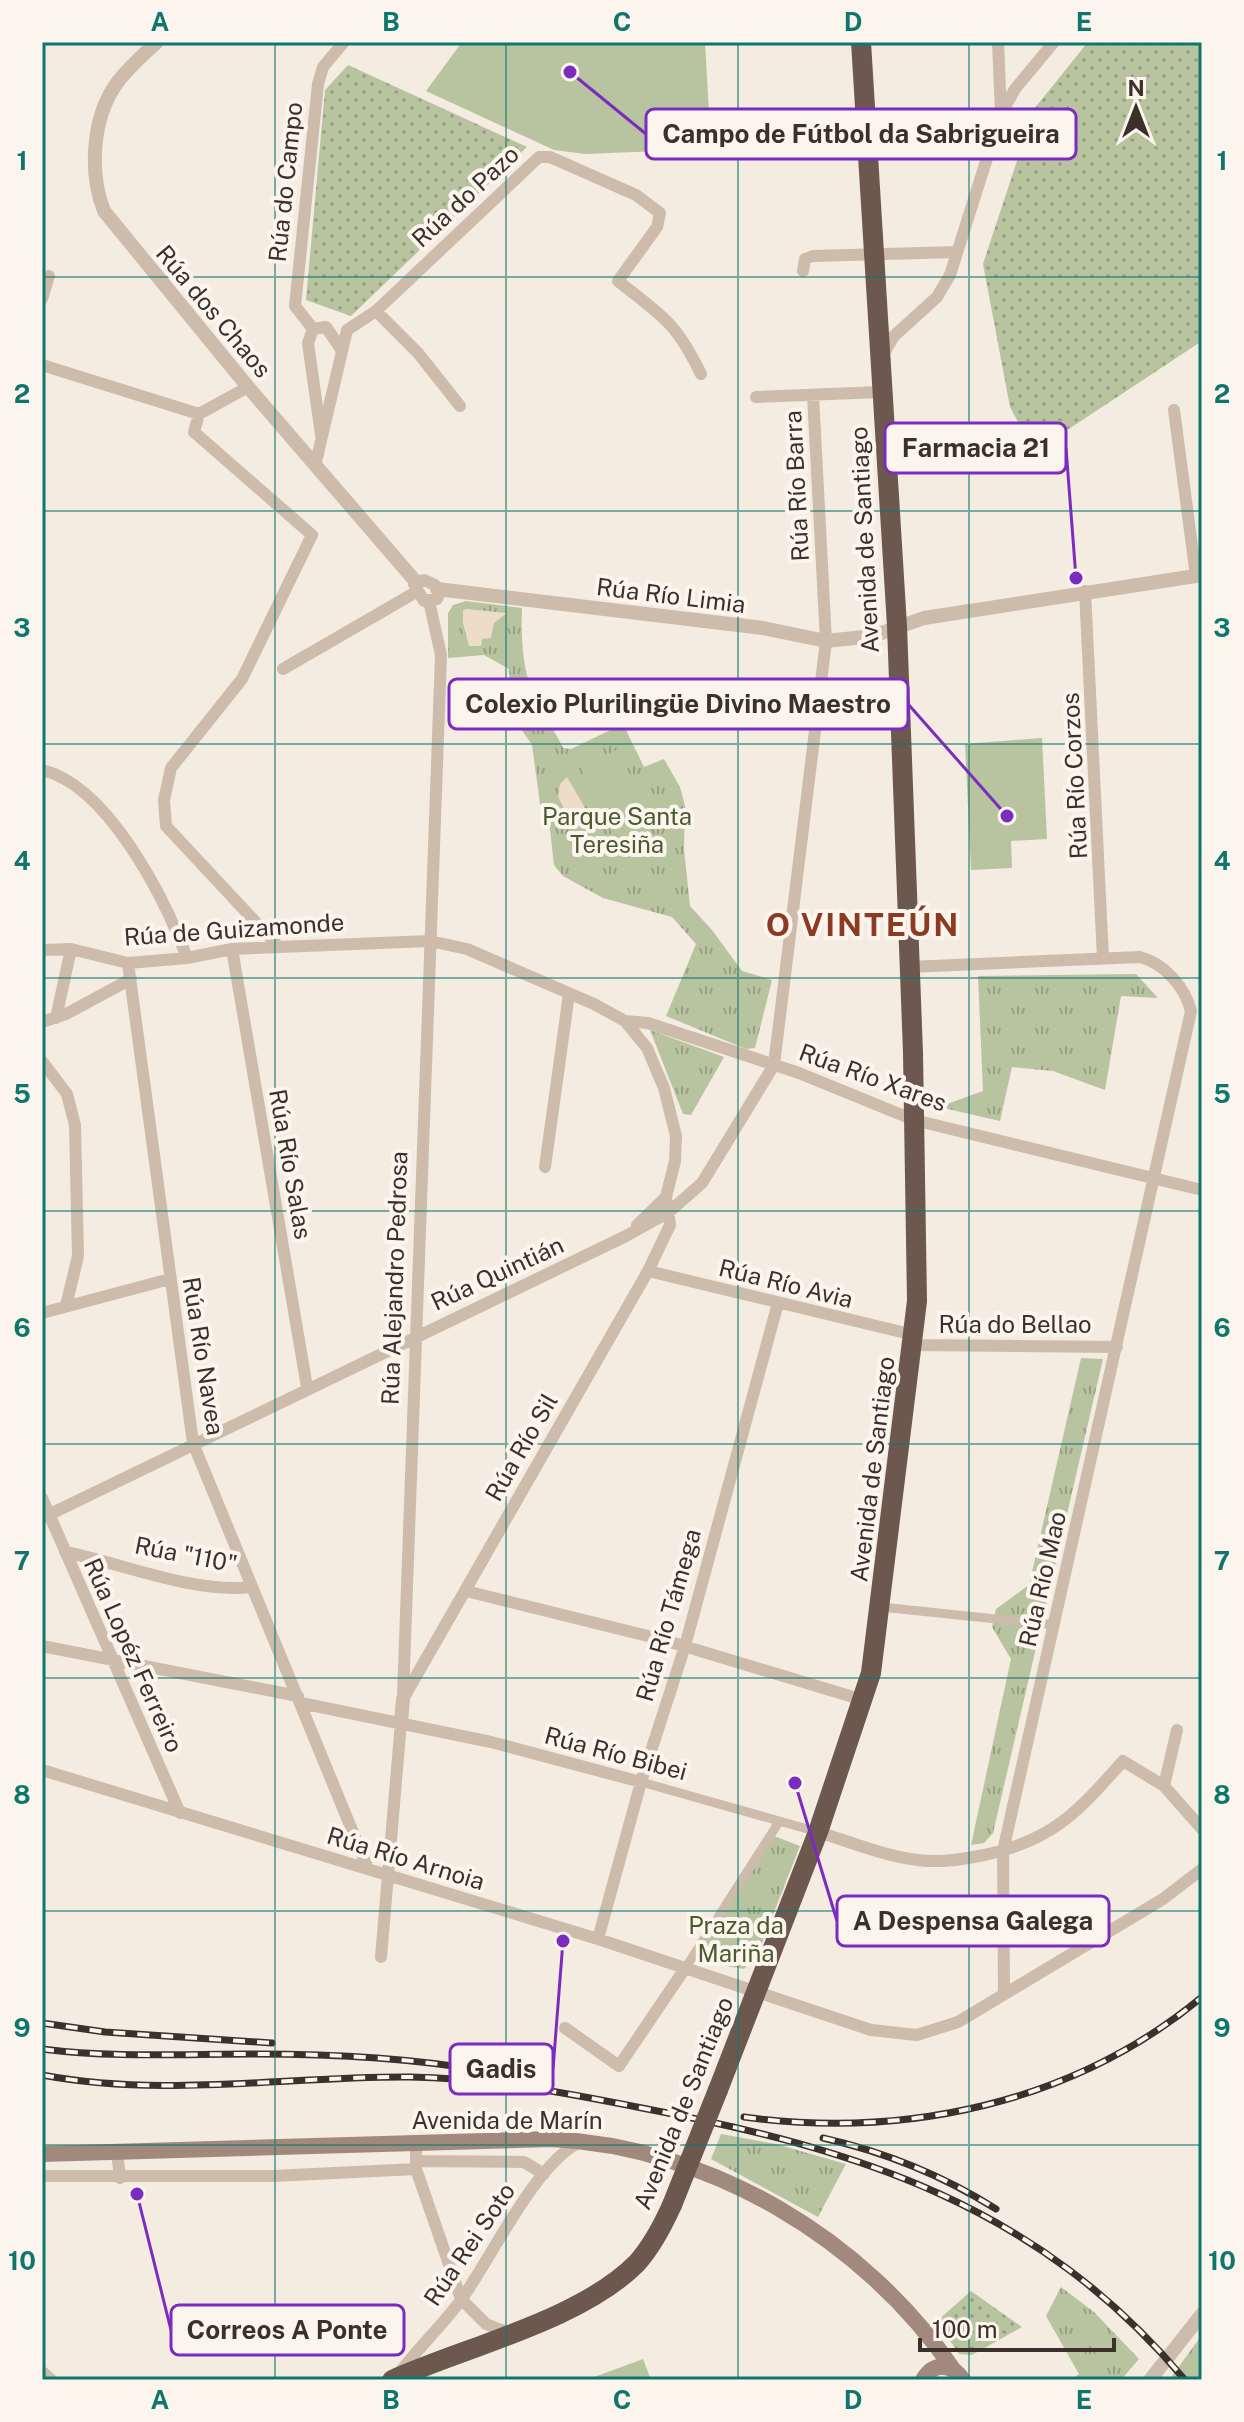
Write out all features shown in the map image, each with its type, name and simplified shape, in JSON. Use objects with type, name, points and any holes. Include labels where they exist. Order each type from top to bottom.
[{"type":"highway","name":"Avenida de Santiago","points":[[402,2378],[509,2333],[610,2285],[637,2262],[672,2205],[718,2090],[818,1832],[863,1700],[876,1651],[914,1340],[917,1277],[897,626],[891,495],[878,364],[861,42]]},
{"type":"main road","name":"Avenida de Marín","points":[[42,2154],[583,2140],[633,2148],[672,2159],[782,2211],[874,2279],[958,2374]]},
{"type":"main road","points":[[924,2377],[928,2340]]},
{"type":"main road","points":[[924,2377],[942,2366],[958,2374]]},
{"type":"street","name":"Rúa dos Chaos","points":[[157,42],[122,77],[107,101],[94,163],[97,192],[109,219],[248,387],[316,462],[416,587]]},
{"type":"street","name":"Rúa do Campo","points":[[313,329],[295,306],[316,100],[323,67],[344,42]]},
{"type":"street","points":[[998,42],[1001,114]]},
{"type":"street","points":[[878,364],[894,336],[937,297],[957,252],[1001,114],[1015,89],[1054,42]]},
{"type":"street","name":"Rúa do Pazo","points":[[316,462],[343,339],[539,157],[550,157],[636,195],[660,213],[657,227],[618,281],[670,321],[682,335],[701,374]]},
{"type":"street","points":[[803,271],[805,259],[813,256],[957,252]]},
{"type":"street","points":[[42,299],[49,276]]},
{"type":"street","points":[[376,311],[418,353],[460,406]]},
{"type":"street","points":[[313,329],[356,325]]},
{"type":"street","points":[[326,327],[339,342],[342,354]]},
{"type":"street","name":"Rúa do Pazo","points":[[313,329],[308,343],[322,441]]},
{"type":"street","points":[[42,365],[199,414]]},
{"type":"street","points":[[248,387],[199,414],[194,432],[312,535],[242,679],[171,768],[164,800],[166,826],[278,946]]},
{"type":"street","name":"Rúa Río Barra","points":[[774,1065],[826,641],[813,395],[880,392]]},
{"type":"street","points":[[756,397],[813,395]]},
{"type":"street","points":[[1174,410],[1199,576]]},
{"type":"street","name":"Rúa Río Limia","points":[[433,595],[763,628],[826,641],[873,636],[917,619],[1199,576]]},
{"type":"street","points":[[283,669],[424,580],[433,595]]},
{"type":"street","name":"Rúa Río Corzos","points":[[1085,591],[1103,958]]},
{"type":"street","name":"Rúa Alejandro Pedrosa","points":[[381,1957],[385,1874],[403,1699],[413,1337],[441,655],[433,595]]},
{"type":"street","points":[[42,770],[67,779],[109,819],[153,879],[187,958]]},
{"type":"street","name":"Rúa de Guizamonde","points":[[42,950],[71,949],[128,963],[187,958],[232,949],[430,941],[467,949],[625,1021]]},
{"type":"street","points":[[56,1018],[71,949]]},
{"type":"street","name":"Rúa Río Salas","points":[[232,949],[307,1387]]},
{"type":"street","name":"Rúa Río Mao","points":[[909,967],[1140,957],[1159,965],[1185,995],[1191,1011],[1003,1851],[1001,1959],[1004,1994]]},
{"type":"street","name":"Rúa Río Navea","points":[[128,963],[193,1443],[368,1869]]},
{"type":"street","points":[[42,1022],[56,1018],[131,979]]},
{"type":"street","points":[[545,1167],[569,994]]},
{"type":"street","points":[[625,1021],[647,1048],[664,1088],[676,1136],[675,1161],[666,1197]]},
{"type":"street","name":"Rúa Río Xares","points":[[625,1021],[648,1023],[774,1065],[914,1120],[1202,1190]]},
{"type":"street","points":[[42,1061],[67,1094],[75,1125],[78,1256],[66,1306]]},
{"type":"street","points":[[669,1212],[702,1183],[774,1065]]},
{"type":"street","name":"Rúa Quintián","points":[[626,1236],[666,1197]]},
{"type":"street","name":"Rúa Río Sil","points":[[403,1699],[648,1271],[670,1225],[666,1197]]},
{"type":"street","name":"Rúa Quintián","points":[[46,1516],[307,1387],[626,1236],[669,1212]]},
{"type":"street","name":"Rúa Río Avia","points":[[648,1271],[914,1340]]},
{"type":"street","points":[[42,1313],[170,1279]]},
{"type":"street","name":"Rúa Río Támega","points":[[598,1939],[641,1782],[685,1646],[778,1303]]},
{"type":"street","name":"Rúa do Bellao","points":[[914,1340],[1117,1347]]},
{"type":"street","name":"Rúa Lopéz Ferreiro","points":[[42,1498],[46,1516],[65,1552],[180,1813]]},
{"type":"street","name":"Rúa \"110\"","points":[[65,1552],[184,1581],[232,1590],[251,1587]]},
{"type":"street","points":[[466,1591],[685,1646],[863,1700]]},
{"type":"street","points":[[881,1607],[1055,1625]]},
{"type":"street","name":"Rúa Río Bibei","points":[[42,1646],[401,1722],[641,1782],[818,1832]]},
{"type":"street","points":[[402,1660],[422,1666]]},
{"type":"street","points":[[1164,1786],[1177,1730]]},
{"type":"street","points":[[818,1832],[921,1861],[947,1861],[1003,1851],[1036,1841],[1081,1808],[1123,1761],[1164,1786],[1202,1829]]},
{"type":"street","name":"Rúa Río Arnoia","points":[[42,1770],[598,1939],[855,2025],[902,2036],[937,2031],[1004,1994],[1163,1899],[1202,1869]]},
{"type":"street","points":[[565,2028],[619,2066],[779,1822]]},
{"type":"street","name":"Rúa Rei Soto","points":[[402,2378],[461,2299],[544,2174],[561,2152],[583,2140]]},
{"type":"street","points":[[416,2143],[416,2165],[461,2299],[486,2324],[509,2333]]},
{"type":"street","points":[[117,2152],[120,2178]]},
{"type":"street","name":"Avenida de Marín","points":[[42,2176],[273,2176],[416,2165],[524,2162],[544,2174]]},
{"type":"street","points":[[1150,2380],[1202,2314]]},
{"type":"street","points":[[42,2373],[50,2380]]},
{"type":"green space","points":[[462,42],[705,42],[711,149],[585,154],[554,150],[426,91]]},
{"type":"green space","points":[[1088,42],[1202,42],[1202,341],[1034,452],[1010,407],[983,264],[1034,109]]},
{"type":"green space","points":[[348,65],[527,147],[351,316],[306,300],[325,90]]},
{"type":"green space","name":"Parque Santa Teresiña","points":[[466,601],[522,608],[522,644],[528,680],[537,703],[563,748],[571,749],[623,724],[644,767],[664,759],[680,787],[685,806],[684,849],[690,906],[742,971],[772,980],[755,1048],[746,1049],[666,1016],[696,944],[672,917],[603,898],[563,876],[554,865],[550,829],[540,804],[532,745],[511,714],[509,669],[484,655],[448,658],[448,613],[453,605]]},
{"type":"green space","points":[[1042,738],[1047,839],[1011,841],[1012,868],[971,870],[965,744]]},
{"type":"green space","points":[[618,749],[653,824],[616,842],[581,768]]},
{"type":"green space","points":[[1136,974],[1158,998],[1121,996],[1105,1090],[1053,1071],[1012,1067],[1000,1121],[939,1107],[983,1091],[978,976]]},
{"type":"green space","points":[[650,1030],[724,1057],[691,1115],[683,1114]]},
{"type":"green space","points":[[1081,1358],[1103,1359],[993,1833],[984,1843],[971,1845],[1011,1659],[992,1627],[996,1609],[1029,1585]]},
{"type":"green space","name":"Praza da Mariña","points":[[774,1836],[800,1846],[758,1953],[744,1969],[694,1960]]},
{"type":"green space","points":[[721,2134],[776,2144],[846,2164],[818,2217],[711,2159]]},
{"type":"green space","points":[[1061,2287],[1094,2312],[1139,2359],[1121,2380],[1071,2380],[1079,2374],[1046,2316]]},
{"type":"green space","points":[[971,2291],[1022,2327],[972,2355],[959,2354],[937,2321]]},
{"type":"green space","points":[[1202,2335],[1202,2380],[1169,2380]]},
{"type":"green space","points":[[643,2359],[651,2380],[586,2380]]},
{"type":"shaded area","points":[[463,610],[507,613],[494,623],[491,638],[482,639],[481,646],[469,646],[463,623]]},
{"type":"shaded area","points":[[567,777],[584,806],[584,814],[578,813],[575,818],[567,815],[558,796],[560,784]]},
{"type":"railway","points":[[744,2117],[805,2123],[866,2122],[926,2117],[986,2105],[1044,2087],[1099,2064],[1152,2033],[1202,1997]]},
{"type":"railway","points":[[42,2023],[105,2032],[272,2043]]},
{"type":"railway","points":[[42,2049],[120,2055],[336,2056],[393,2059],[478,2070]]},
{"type":"railway","points":[[42,2075],[134,2085],[410,2077],[469,2080],[613,2102],[797,2143],[870,2166],[939,2194],[1006,2228],[1069,2269],[1128,2320],[1185,2380]]},
{"type":"railway","points":[[823,2138],[912,2166],[996,2209]]},
{"type":"place","name":"Campo de Fútbol da Sabrigueira","points":[[570,72]]},
{"type":"place","name":"Farmacia 21","points":[[1076,578]]},
{"type":"place","name":"Colexio Plurilingüe Divino Maestro","points":[[1007,816]]},
{"type":"place","name":"A Despensa Galega","points":[[795,1783]]},
{"type":"place","name":"Gadis","points":[[563,1941]]},
{"type":"place","name":"Correos A Ponte","points":[[137,2194]]},
{"type":"district","name":"O VINTEÚN","points":[[863,924]]}]
